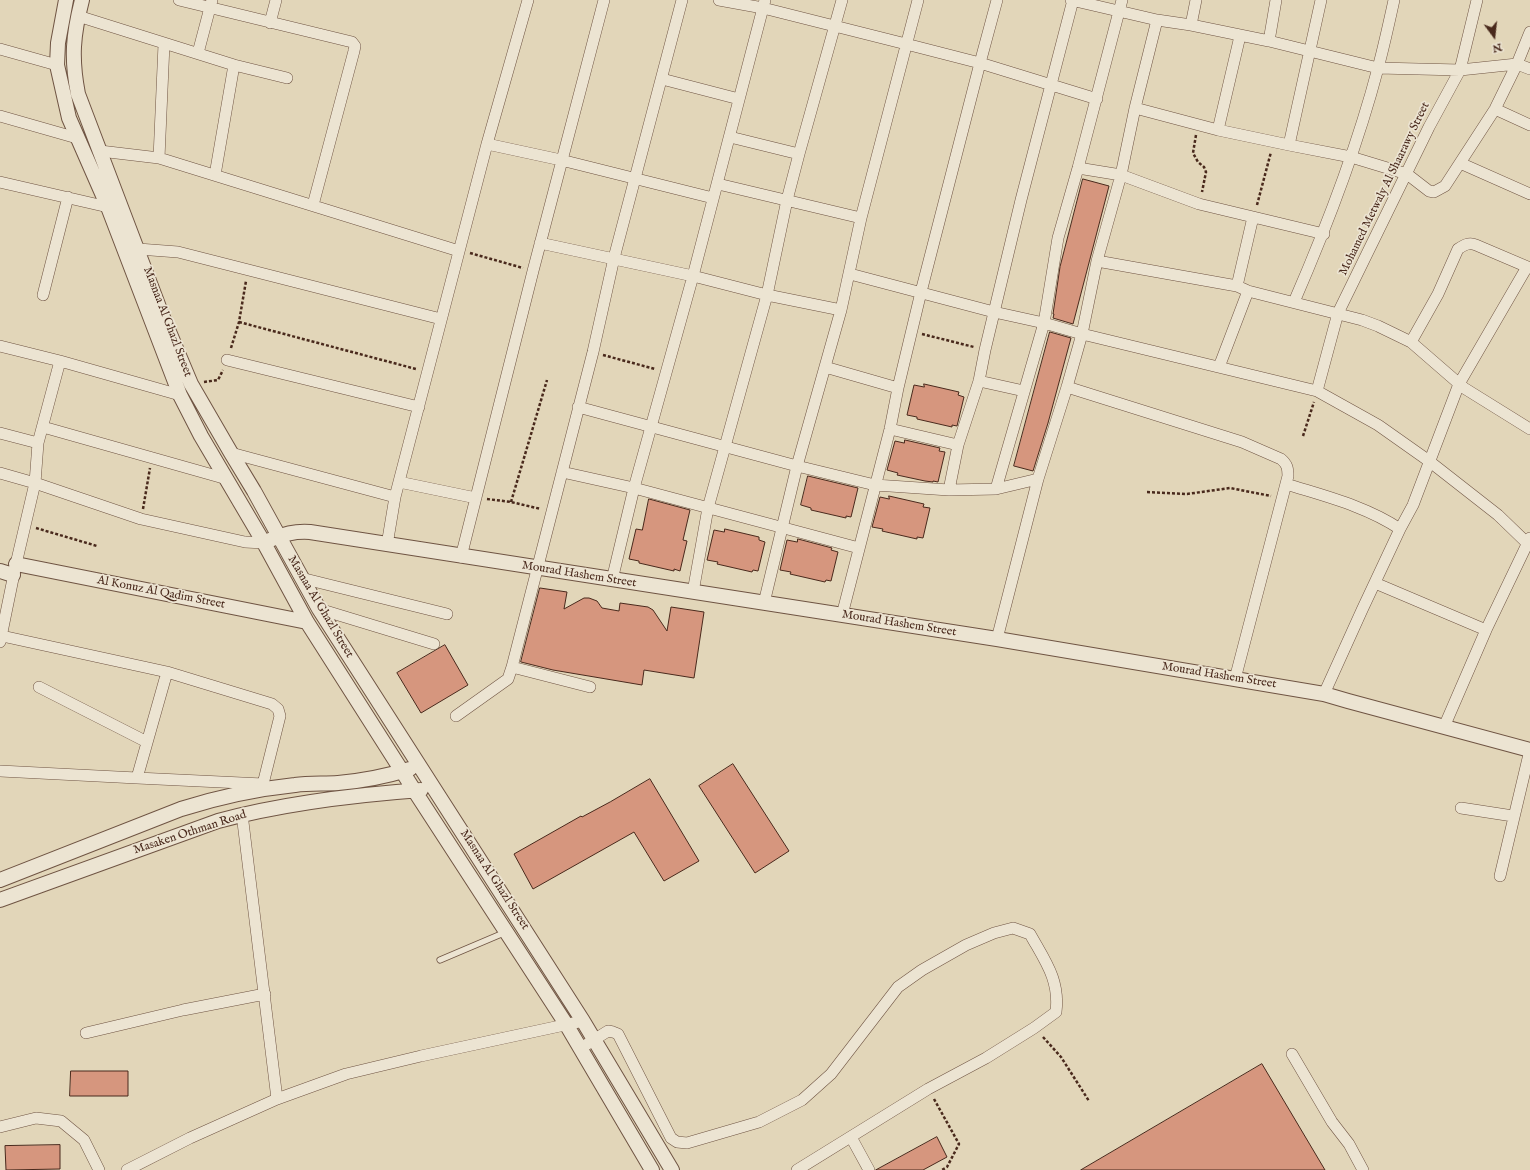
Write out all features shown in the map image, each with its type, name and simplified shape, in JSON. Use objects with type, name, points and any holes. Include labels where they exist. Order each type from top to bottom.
[{"type":"street","name":"Masnaa Al Ghazl Street","points":[[64,0],[58,43],[57,65],[65,102],[77,138],[108,207],[180,395],[201,436],[264,543],[307,622],[402,772],[566,1024],[652,1170]]},
{"type":"street","name":"Masnaa Al Ghazl Street","points":[[82,0],[73,48],[74,74],[78,94],[165,322],[191,384],[254,491],[319,610],[583,1021],[672,1170]]},
{"type":"street","points":[[179,0],[211,4],[270,23],[352,42],[355,46],[313,205]]},
{"type":"street","points":[[270,23],[276,0]]},
{"type":"street","points":[[387,545],[395,497],[441,319],[487,144],[528,0]]},
{"type":"street","points":[[461,557],[561,160],[604,0]]},
{"type":"street","points":[[456,716],[508,679],[512,667],[592,352],[614,258],[682,0]]},
{"type":"street","points":[[719,0],[764,4],[835,26],[980,63],[1052,86],[1097,98]]},
{"type":"street","points":[[693,592],[708,508],[767,295],[787,200],[842,0]]},
{"type":"street","points":[[764,603],[796,466],[841,310],[861,218],[918,0]]},
{"type":"street","points":[[842,615],[890,429],[898,388],[921,292],[997,0]]},
{"type":"street","points":[[949,490],[958,445],[979,381],[1021,200],[1052,86],[1072,0],[1157,20],[1192,25],[1269,41],[1378,68],[1460,70],[1517,64],[1530,69]]},
{"type":"street","points":[[996,489],[1044,323],[1058,238],[1097,98],[1122,0]]},
{"type":"street","points":[[1192,25],[1196,0]]},
{"type":"street","points":[[1269,41],[1276,0]]},
{"type":"street","points":[[1289,145],[1321,0]]},
{"type":"street","points":[[1294,302],[1324,234],[1351,157],[1378,68],[1394,0]]},
{"type":"street","name":"Mohamed Metwaly Al Shaarawy Street","points":[[1317,391],[1338,313],[1429,127],[1460,70],[1477,0]]},
{"type":"street","points":[[198,53],[211,4]]},
{"type":"street","points":[[612,580],[634,488],[652,428],[718,184],[764,4]]},
{"type":"street","points":[[78,16],[234,65],[287,78]]},
{"type":"street","points":[[997,639],[1038,479],[1068,387],[1082,334],[1097,261],[1121,176],[1135,108],[1157,20]]},
{"type":"street","points":[[1135,108],[1218,130],[1351,157],[1406,174],[1429,191],[1434,192],[1445,186],[1495,109],[1517,64],[1530,32]]},
{"type":"street","points":[[1218,130],[1240,36]]},
{"type":"street","points":[[159,158],[164,44]]},
{"type":"street","points":[[0,49],[57,65]]},
{"type":"street","points":[[215,175],[234,65]]},
{"type":"street","points":[[662,79],[739,99]]},
{"type":"street","points":[[1495,109],[1530,125]]},
{"type":"street","points":[[0,116],[77,138]]},
{"type":"street","points":[[730,137],[799,154]]},
{"type":"street","points":[[487,144],[561,160],[713,198]]},
{"type":"street","points":[[100,151],[159,158],[460,251]]},
{"type":"street","points":[[1460,163],[1530,194]]},
{"type":"street","points":[[1078,168],[1121,176],[1199,204],[1324,234]]},
{"type":"street","points":[[0,182],[108,207]]},
{"type":"street","points":[[718,184],[861,218]]},
{"type":"street","points":[[43,295],[68,197]]},
{"type":"street","points":[[1237,286],[1253,217]]},
{"type":"street","points":[[540,243],[614,258],[767,295],[841,310]]},
{"type":"street","points":[[1324,694],[1374,583],[1413,505],[1459,384],[1529,267],[1471,243],[1458,249],[1438,294],[1411,342]]},
{"type":"street","points":[[138,249],[178,252],[441,319]]},
{"type":"street","points":[[1097,261],[1237,286],[1248,291],[1338,313],[1373,324],[1411,342],[1464,388],[1530,429]]},
{"type":"street","points":[[850,274],[994,312],[1317,391],[1378,425],[1429,461],[1529,541],[1486,630],[1444,727]]},
{"type":"street","points":[[1219,367],[1248,291]]},
{"type":"street","points":[[0,346],[60,361],[180,395]]},
{"type":"street","points":[[227,360],[419,407]]},
{"type":"street","points":[[0,771],[137,778],[262,787],[280,716],[278,709],[272,704],[168,672],[1,639],[10,570],[36,483],[38,443],[60,361]]},
{"type":"street","points":[[825,367],[898,388]]},
{"type":"street","points":[[979,381],[1024,391]]},
{"type":"street","points":[[1068,387],[1242,442],[1281,459],[1286,463],[1288,467],[1288,476],[1235,679]]},
{"type":"street","points":[[578,408],[796,466],[875,485],[949,490],[996,489],[1038,479]]},
{"type":"street","points":[[43,427],[227,479]]},
{"type":"street","points":[[890,429],[958,445]]},
{"type":"street","points":[[0,433],[38,443]]},
{"type":"street","points":[[231,454],[395,497]]},
{"type":"street","points":[[562,472],[634,488],[859,548]]},
{"type":"street","points":[[0,473],[36,483],[141,519],[245,542],[264,543]]},
{"type":"street","points":[[399,482],[476,498]]},
{"type":"street","points":[[1286,484],[1346,503],[1391,522],[1400,529]]},
{"type":"street","name":"Mourad Hashem Street","points":[[264,543],[288,533],[304,532],[997,639],[1324,694],[1530,750]]},
{"type":"street","name":"Al Konuz Al Qadim Street","points":[[10,570],[307,622]]},
{"type":"street","points":[[301,578],[447,614]]},
{"type":"street","points":[[1374,583],[1486,630]]},
{"type":"street","points":[[319,610],[434,644]]},
{"type":"street","points":[[512,667],[590,687]]},
{"type":"street","points":[[137,778],[168,672]]},
{"type":"street","points":[[38,687],[147,742]]},
{"type":"street","points":[[1500,876],[1513,816],[1530,750]]},
{"type":"street","name":"Masaken Othman Road","points":[[0,880],[181,809],[226,796],[262,787],[341,782],[372,778],[402,772],[420,766]]},
{"type":"street","points":[[372,778],[376,793]]},
{"type":"street","name":"Masaken Othman Road","points":[[0,900],[212,823],[242,814],[376,793],[434,789]]},
{"type":"street","points":[[1461,808],[1513,816]]},
{"type":"street","points":[[242,814],[277,1099]]},
{"type":"street","points":[[506,932],[522,925]]},
{"type":"street","points":[[581,1048],[608,1032],[618,1034],[671,1138],[677,1142],[687,1143],[759,1122],[802,1100],[831,1074],[898,987],[922,970],[966,945],[994,933],[1013,928],[1030,934],[1054,977],[1057,1001],[1056,1012],[1034,1028],[986,1058],[928,1089],[797,1170]]},
{"type":"street","points":[[86,1033],[183,1010],[265,994]]},
{"type":"street","points":[[127,1170],[190,1138],[277,1099],[346,1074],[583,1021]]},
{"type":"street","points":[[1292,1054],[1332,1122],[1349,1144],[1363,1170]]},
{"type":"street","points":[[0,1127],[36,1118],[61,1121],[84,1140],[99,1170]]},
{"type":"street","points":[[851,1137],[869,1170]]},
{"type":"lane","points":[[440,960],[506,932]]},
{"type":"path","points":[[1197,124],[1193,153],[1206,172],[1199,204]]},
{"type":"path","points":[[1253,217],[1274,142]]},
{"type":"path","points":[[460,251],[533,271]]},
{"type":"path","points":[[191,384],[218,380],[227,360],[238,322],[248,269]]},
{"type":"path","points":[[238,322],[428,372]]},
{"type":"path","points":[[912,332],[985,350]]},
{"type":"path","points":[[592,352],[667,372]]},
{"type":"path","points":[[511,502],[547,380]]},
{"type":"path","points":[[1303,436],[1312,409]]},
{"type":"path","points":[[141,519],[152,458]]},
{"type":"path","points":[[1147,492],[1187,494],[1230,488],[1282,499]]},
{"type":"path","points":[[476,498],[511,502],[551,512]]},
{"type":"path","points":[[24,525],[97,546]]},
{"type":"path","points":[[1034,1028],[1062,1057],[1089,1101]]},
{"type":"path","points":[[928,1089],[959,1144],[947,1167],[942,1170]]},
{"type":"building","points":[[1083,179],[1109,186],[1073,324],[1053,318],[1053,314],[1060,267]]},
{"type":"building","points":[[1050,332],[1071,338],[1048,423],[1033,471],[1014,466]]},
{"type":"building","points":[[924,384],[959,392],[958,395],[964,397],[957,426],[952,425],[952,427],[917,419],[917,417],[907,415],[914,385],[924,387]]},
{"type":"building","points":[[905,440],[940,448],[939,451],[945,452],[938,482],[925,481],[897,475],[898,473],[887,470],[895,441],[904,443]]},
{"type":"building","points":[[808,476],[858,488],[851,517],[846,516],[846,518],[811,510],[811,508],[801,505]]},
{"type":"building","points":[[889,496],[924,504],[923,507],[930,508],[923,538],[917,537],[917,539],[882,531],[883,529],[872,527],[880,497],[889,499]]},
{"type":"building","points":[[649,499],[690,510],[683,540],[687,541],[680,571],[639,563],[639,561],[629,559],[636,529],[642,530]]},
{"type":"building","points":[[725,529],[759,537],[759,540],[765,542],[758,571],[753,570],[752,572],[717,564],[718,562],[707,560],[714,530],[724,532]]},
{"type":"building","points":[[798,539],[832,548],[831,550],[838,552],[831,581],[826,580],[825,582],[790,574],[791,572],[780,570],[787,540],[797,542]]},
{"type":"building","points":[[540,588],[567,592],[564,609],[584,598],[597,601],[602,608],[619,611],[620,603],[648,607],[653,610],[667,631],[671,607],[704,612],[694,678],[644,670],[642,685],[553,670],[521,662]]},
{"type":"building","points":[[445,645],[468,685],[421,713],[397,673]]},
{"type":"building","points":[[733,764],[789,851],[755,873],[699,786]]},
{"type":"building","points":[[650,779],[699,861],[664,881],[634,832],[533,889],[514,854]]},
{"type":"building","points":[[1262,1064],[1325,1170],[1081,1170]]},
{"type":"building","points":[[71,1071],[128,1071],[128,1096],[70,1096]]},
{"type":"building","points":[[937,1137],[947,1157],[923,1170],[876,1170]]},
{"type":"building","points":[[60,1145],[60,1169],[6,1170],[5,1146]]}]
